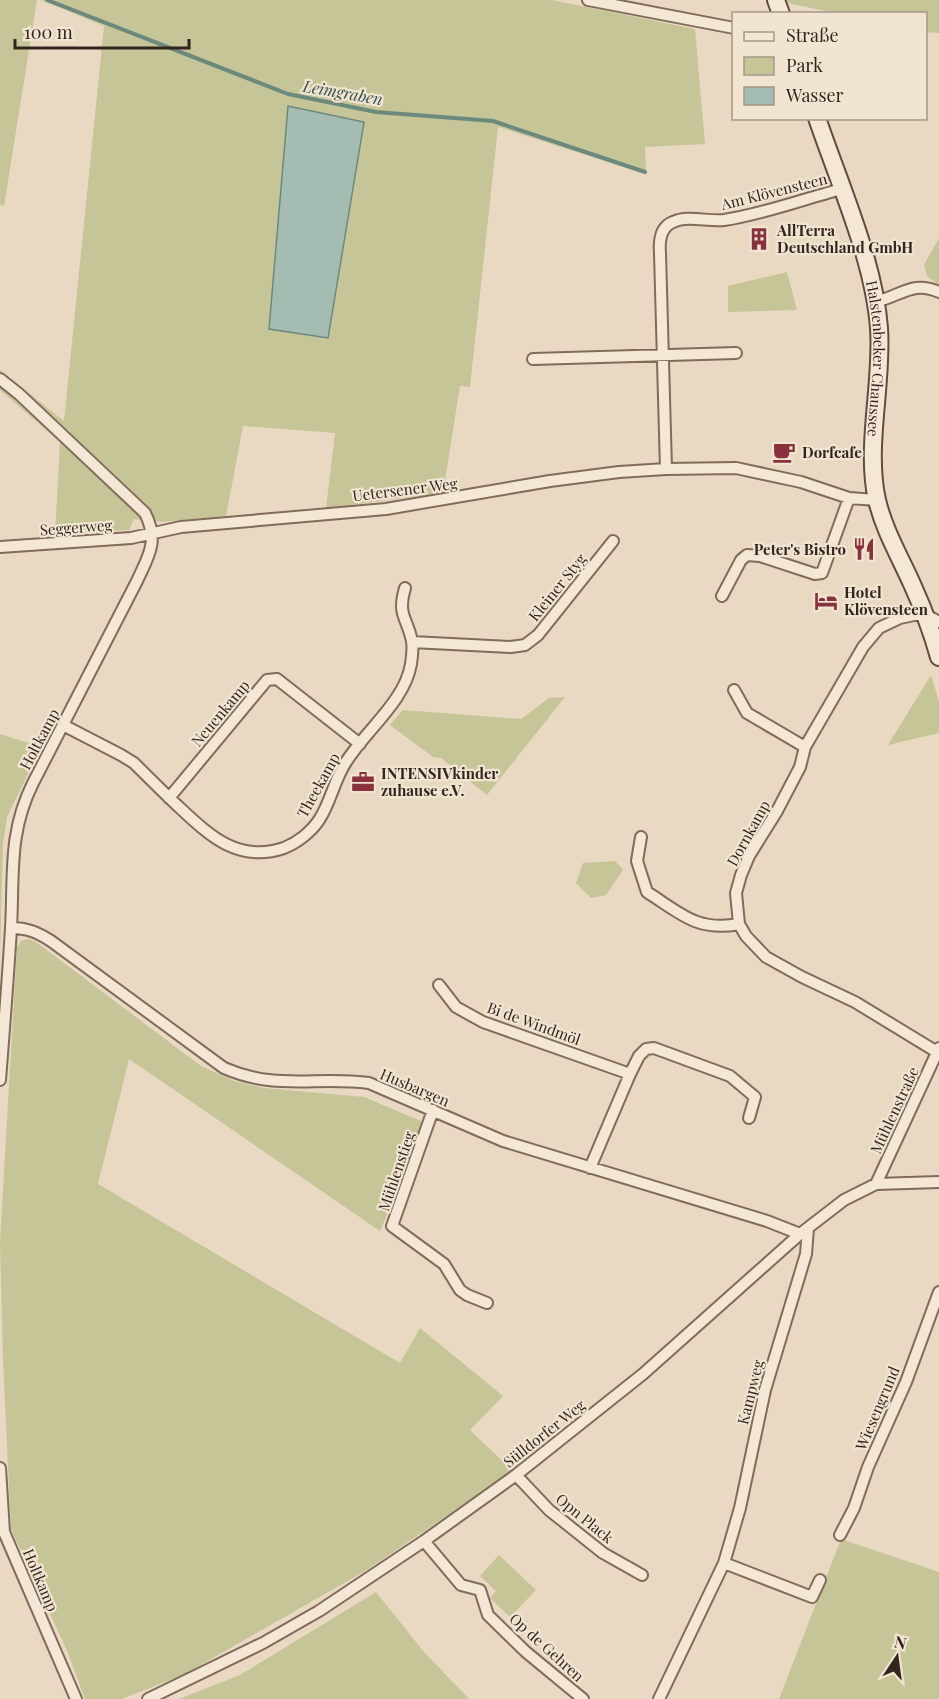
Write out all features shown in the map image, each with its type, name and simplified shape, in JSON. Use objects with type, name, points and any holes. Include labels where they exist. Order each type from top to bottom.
[{"type":"main road","name":"Halstenbeker Chaussee","points":[[818,120],[865,259],[879,325],[880,360],[874,453],[877,500],[891,540],[932,619],[939,657]]},
{"type":"street","points":[[588,0],[732,28]]},
{"type":"street","name":"Am Klövensteen","points":[[666,469],[659,240],[667,225],[684,220],[723,220],[842,189]]},
{"type":"street","points":[[875,302],[915,287],[927,287],[939,292]]},
{"type":"street","points":[[532,359],[735,353]]},
{"type":"street","points":[[0,379],[20,394],[146,513],[153,534]]},
{"type":"street","name":"Uetersener Weg","points":[[153,534],[181,527],[386,508],[550,481],[619,472],[666,469],[715,467],[758,471],[849,498],[877,500]]},
{"type":"street","points":[[722,596],[741,560],[747,555],[760,556],[815,574],[822,573],[849,498]]},
{"type":"street","name":"Seggerweg","points":[[0,547],[131,538],[153,534]]},
{"type":"street","name":"Holtkamp","points":[[0,1080],[11,928],[15,831],[19,814],[26,796],[145,565],[152,546],[153,534]]},
{"type":"street","name":"Kleiner Styg","points":[[412,642],[511,647],[525,645],[538,635],[613,541]]},
{"type":"street","name":"Theekamp","points":[[63,725],[134,764],[204,831],[226,845],[255,853],[271,852],[290,845],[306,835],[319,821],[346,761],[406,682],[411,664],[412,642],[402,615],[401,602],[405,588]]},
{"type":"street","name":"Dornkamp","points":[[932,619],[914,615],[900,618],[879,628],[863,647],[805,747],[800,767],[777,811],[749,856],[736,893],[739,924],[755,948],[773,962],[855,1002],[938,1050]]},
{"type":"street","name":"Neuenkamp","points":[[169,798],[267,680],[278,679],[360,744]]},
{"type":"street","points":[[734,690],[747,712],[805,747]]},
{"type":"street","points":[[641,837],[637,861],[647,892],[697,923],[711,927],[739,924]]},
{"type":"street","name":"Husbargen","points":[[11,928],[30,930],[51,940],[224,1068],[244,1077],[287,1083],[345,1080],[369,1083],[503,1141],[804,1231]]},
{"type":"street","name":"Bi de Windmöl","points":[[439,985],[456,1007],[483,1022],[630,1074]]},
{"type":"street","points":[[590,1168],[630,1074],[646,1048],[654,1048],[730,1076],[755,1098],[749,1118]]},
{"type":"street","name":"Mühlenstraße","points":[[876,1184],[938,1050]]},
{"type":"street","name":"Mühlenstieg","points":[[433,1110],[392,1226],[444,1264],[460,1290],[466,1295],[487,1303]]},
{"type":"street","name":"Sülldorfer Weg","points":[[148,1699],[231,1659],[300,1622],[424,1541],[516,1475],[643,1374],[804,1231],[844,1200],[876,1184],[939,1182]]},
{"type":"street","name":"Kampweg","points":[[659,1699],[724,1563],[740,1508],[765,1390],[806,1254],[804,1231]]},
{"type":"street","name":"Wiesengrund","points":[[840,1535],[854,1508],[868,1467],[906,1382],[939,1292]]},
{"type":"street","name":"Holtkamp","points":[[0,1468],[4,1532],[76,1699]]},
{"type":"street","name":"Opn Plack","points":[[516,1475],[549,1510],[603,1553],[642,1575]]},
{"type":"street","name":"Op de Gehren","points":[[424,1541],[461,1585],[480,1590],[488,1615],[526,1652],[583,1699]]},
{"type":"street","points":[[724,1563],[812,1598],[820,1580]]},
{"type":"green space","points":[[0,0],[37,0],[4,206],[0,205]]},
{"type":"green space","points":[[41,0],[552,0],[695,29],[705,144],[645,147],[646,174],[498,127],[470,387],[460,386],[443,493],[326,508],[335,433],[243,426],[226,516],[163,522],[134,519],[129,530],[55,535],[60,442],[0,390],[0,370],[64,421],[104,26]],"holes":[[[363,122],[328,337],[269,329]]]},
{"type":"green space","points":[[787,0],[939,0],[939,33],[927,32],[927,12],[830,12],[788,3]]},
{"type":"green space","points":[[939,238],[939,285],[927,276],[924,265]]},
{"type":"green space","points":[[787,272],[797,310],[728,312],[728,286]]},
{"type":"green space","points":[[931,675],[939,702],[939,733],[888,745]]},
{"type":"green space","points":[[565,697],[487,795],[441,758],[433,757],[390,725],[403,710],[521,719],[549,698]]},
{"type":"green space","points":[[0,734],[41,747],[7,817],[3,844],[0,957]]},
{"type":"green space","points":[[615,861],[623,870],[606,895],[591,898],[576,883],[583,863]]},
{"type":"green space","points":[[28,939],[36,942],[201,1066],[234,1081],[264,1088],[364,1097],[426,1123],[380,1231],[129,1059],[98,1184],[400,1363],[420,1328],[503,1396],[470,1430],[513,1471],[365,1571],[185,1674],[122,1699],[85,1699],[68,1653],[11,1529],[0,1241],[17,947],[21,941]]},
{"type":"green space","points":[[841,1539],[939,1572],[939,1699],[779,1699]]},
{"type":"green space","points":[[499,1555],[536,1590],[510,1617],[490,1598],[496,1591],[480,1576]]},
{"type":"green space","points":[[376,1592],[424,1652],[469,1699],[179,1699],[240,1675]]},
{"type":"water","points":[[288,106],[364,122],[328,338],[269,329]]},
{"type":"waterway","name":"Leimgraben","points":[[47,0],[288,94],[376,112],[493,121],[645,172]]},
{"type":"place","name":"AllTerra Deutschland GmbH","points":[[759,239]]},
{"type":"place","name":"Dorfcafe","points":[[784,452]]},
{"type":"place","name":"Peter's Bistro","points":[[864,549]]},
{"type":"place","name":"Hotel Klövensteen","points":[[826,601]]},
{"type":"place","name":"INTENSIVkinder zuhause e.V.","points":[[363,782]]}]
